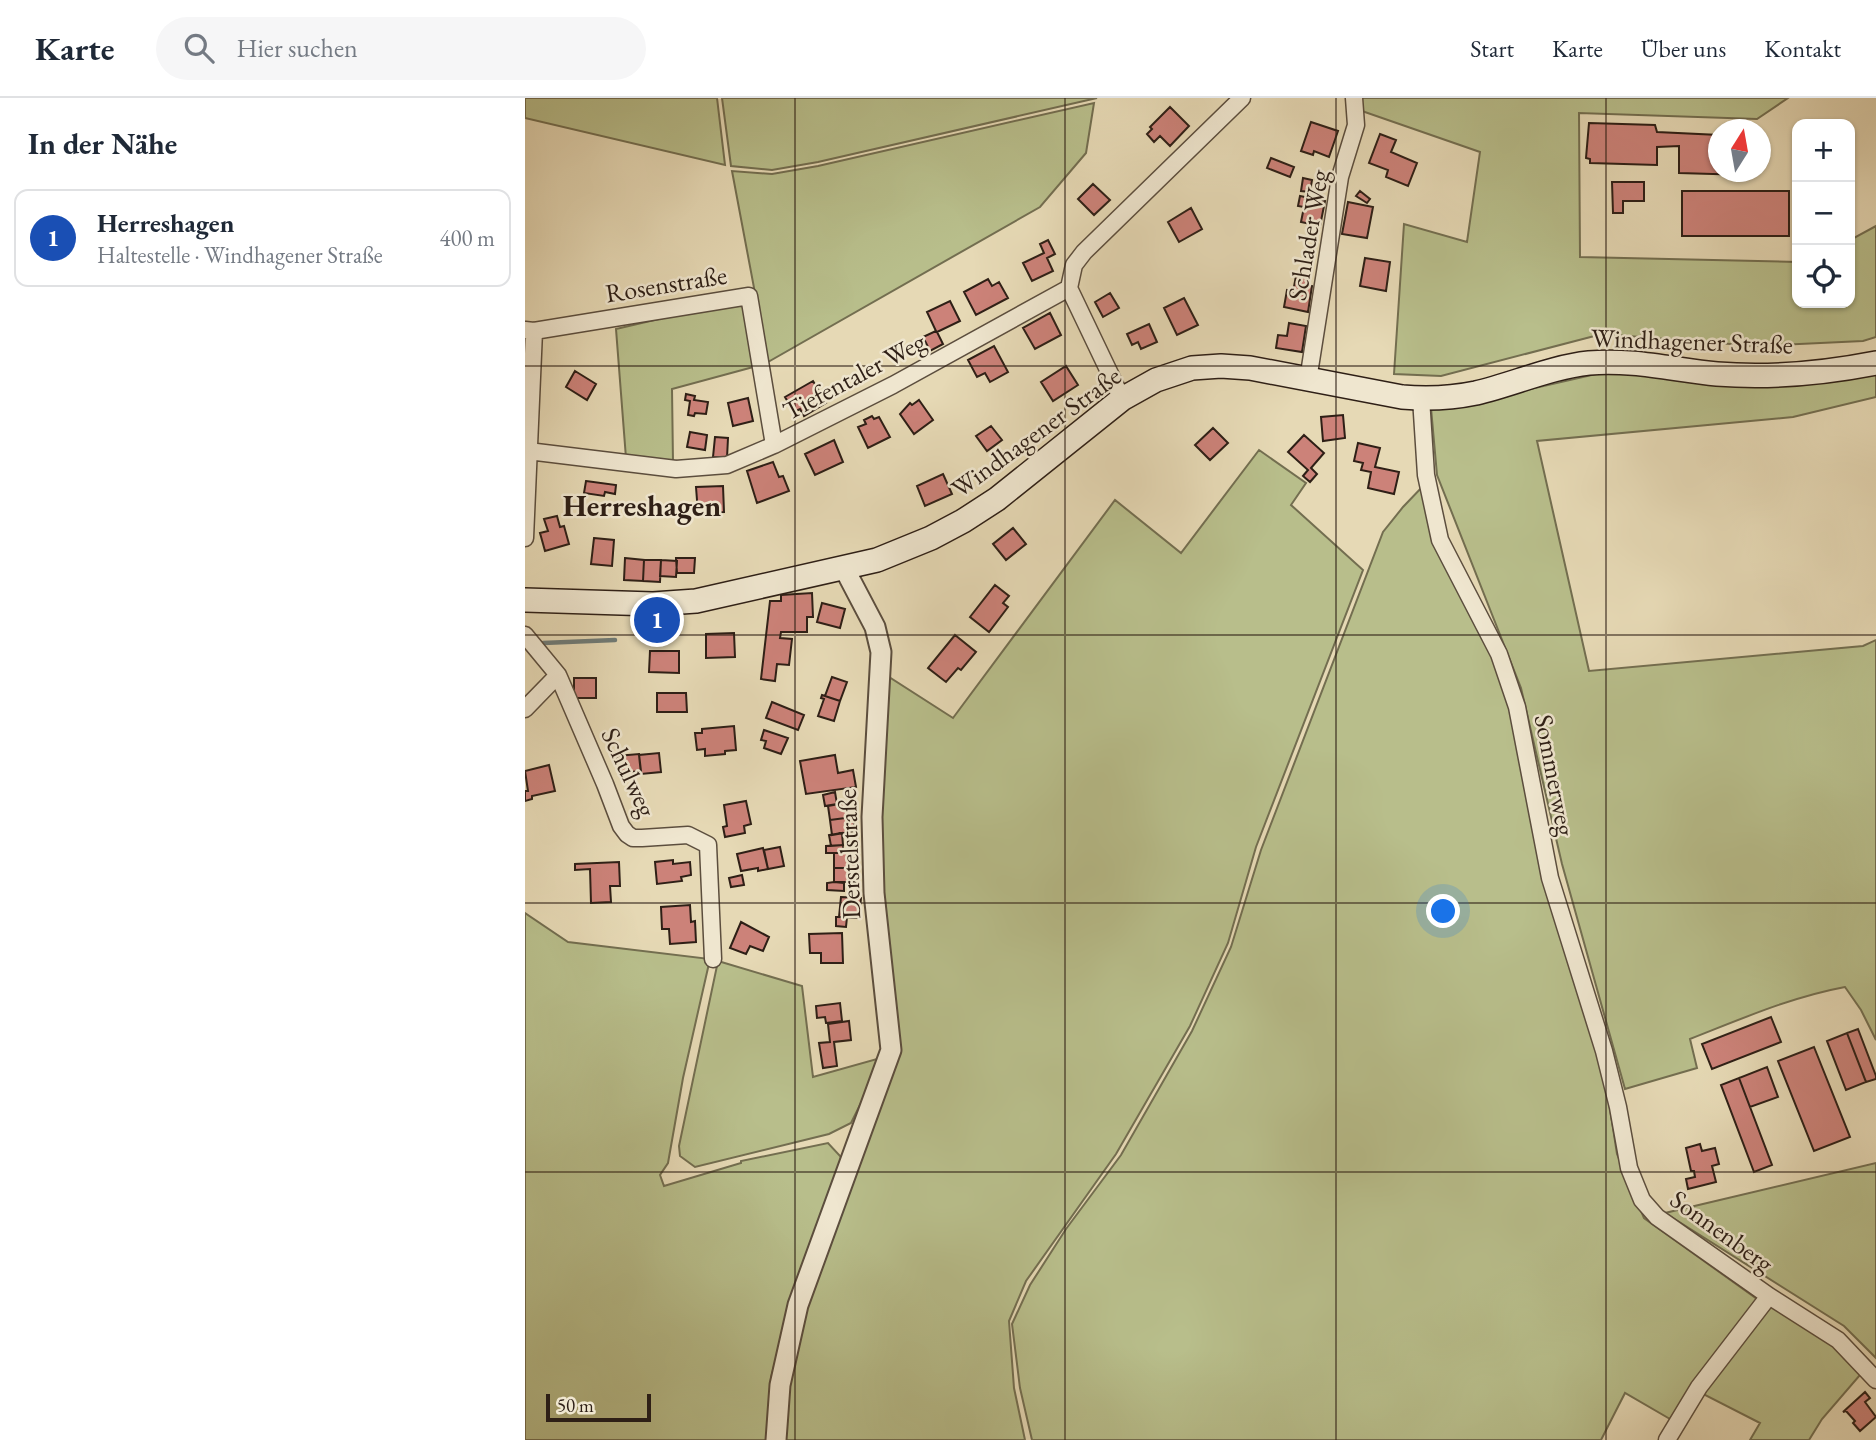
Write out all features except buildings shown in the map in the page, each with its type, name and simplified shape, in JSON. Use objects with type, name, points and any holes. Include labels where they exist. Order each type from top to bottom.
[{"type":"main road","name":"Windhagener Straße","points":[[525,600],[653,604],[694,601],[877,560],[907,549],[963,521],[997,499],[1122,399],[1156,380],[1192,368],[1250,368],[1402,397],[1421,398],[1474,393],[1588,363],[1625,363],[1736,375],[1834,369],[1876,363]]},
{"type":"street","points":[[1122,399],[1069,288],[1074,265],[1084,252],[1243,98]]},
{"type":"street","name":"Schlader Weg","points":[[1308,380],[1340,177],[1356,125],[1354,98]]},
{"type":"street","name":"Tiefentaler Weg","points":[[528,451],[676,469],[727,465],[775,446],[893,385],[1069,288]]},
{"type":"street","name":"Rosenstraße","points":[[529,331],[749,296],[775,446]]},
{"type":"street","points":[[525,538],[529,331]]},
{"type":"street","name":"Sommerweg","points":[[1421,398],[1426,475],[1440,540],[1499,654],[1517,707],[1550,878],[1604,1051],[1629,1168]]},
{"type":"street","name":"Derstelstraße","points":[[776,1440],[780,1385],[797,1305],[891,1050],[873,868],[874,742],[881,652],[875,627],[845,568]]},
{"type":"street","name":"Schulweg","points":[[525,635],[558,675],[621,826],[627,834],[633,838],[688,835],[708,845],[713,959]]},
{"type":"street","points":[[525,709],[558,675]]},
{"type":"street","name":"Sonnenberg","points":[[1629,1168],[1642,1200],[1657,1217],[1769,1296],[1838,1340],[1876,1380]]},
{"type":"street","name":"Sonnenberg","points":[[1667,1440],[1699,1387],[1769,1296]]},
{"type":"green space","points":[[525,98],[717,98],[725,165],[525,118]]},
{"type":"green space","points":[[722,98],[1097,98],[818,162],[772,170],[731,166]]},
{"type":"green space","points":[[1358,98],[1788,98],[1757,119],[1579,113],[1580,257],[1792,262],[1792,308],[1855,308],[1855,237],[1876,226],[1876,337],[1863,341],[1756,346],[1602,334],[1441,376],[1394,374],[1404,224],[1467,242],[1480,152],[1359,110]]},
{"type":"green space","points":[[1094,103],[1086,153],[1040,207],[768,362],[732,171],[772,174],[818,166]]},
{"type":"green space","points":[[743,303],[757,366],[672,389],[673,462],[626,458],[616,329],[710,307]]},
{"type":"green space","points":[[1876,372],[1876,397],[1793,417],[1537,441],[1589,671],[1863,646],[1876,640],[1876,1040],[1861,1010],[1845,987],[1747,1016],[1690,1039],[1697,1068],[1625,1089],[1562,864],[1521,688],[1437,475],[1431,408],[1483,400],[1596,374]]},
{"type":"green space","points":[[1259,450],[1306,483],[1291,505],[1363,570],[1256,847],[1228,943],[1190,1026],[1116,1154],[1026,1281],[1009,1321],[1014,1388],[1025,1440],[782,1440],[786,1387],[804,1307],[897,1052],[882,874],[880,791],[889,677],[953,718],[1115,500],[1181,553]]},
{"type":"green space","points":[[1424,485],[1504,680],[1601,1051],[1617,1154],[1644,1218],[1757,1299],[1696,1379],[1670,1419],[1625,1393],[1601,1440],[1032,1440],[1020,1388],[1012,1324],[1030,1285],[1066,1229],[1121,1155],[1192,1031],[1231,947],[1261,850],[1383,532]]},
{"type":"green space","points":[[525,913],[568,942],[710,959],[683,1078],[668,1163],[660,1175],[664,1186],[741,1161],[828,1143],[841,1157],[834,1193],[791,1301],[771,1378],[768,1440],[525,1440]]},
{"type":"green space","points":[[718,961],[802,986],[813,1077],[884,1057],[851,1123],[829,1134],[695,1167],[680,1156],[679,1146]]},
{"type":"green space","points":[[1876,1163],[1876,1358],[1844,1326],[1665,1213]]},
{"type":"green space","points":[[1770,1305],[1836,1347],[1860,1375],[1822,1419],[1809,1440],[1750,1440],[1760,1423],[1703,1394]]},
{"type":"waterway","points":[[543,643],[615,640]]},
{"type":"place","name":"Herreshagen","points":[[657,620]]},
{"type":"district","name":"Herreshagen","points":[[642,505]]}]
